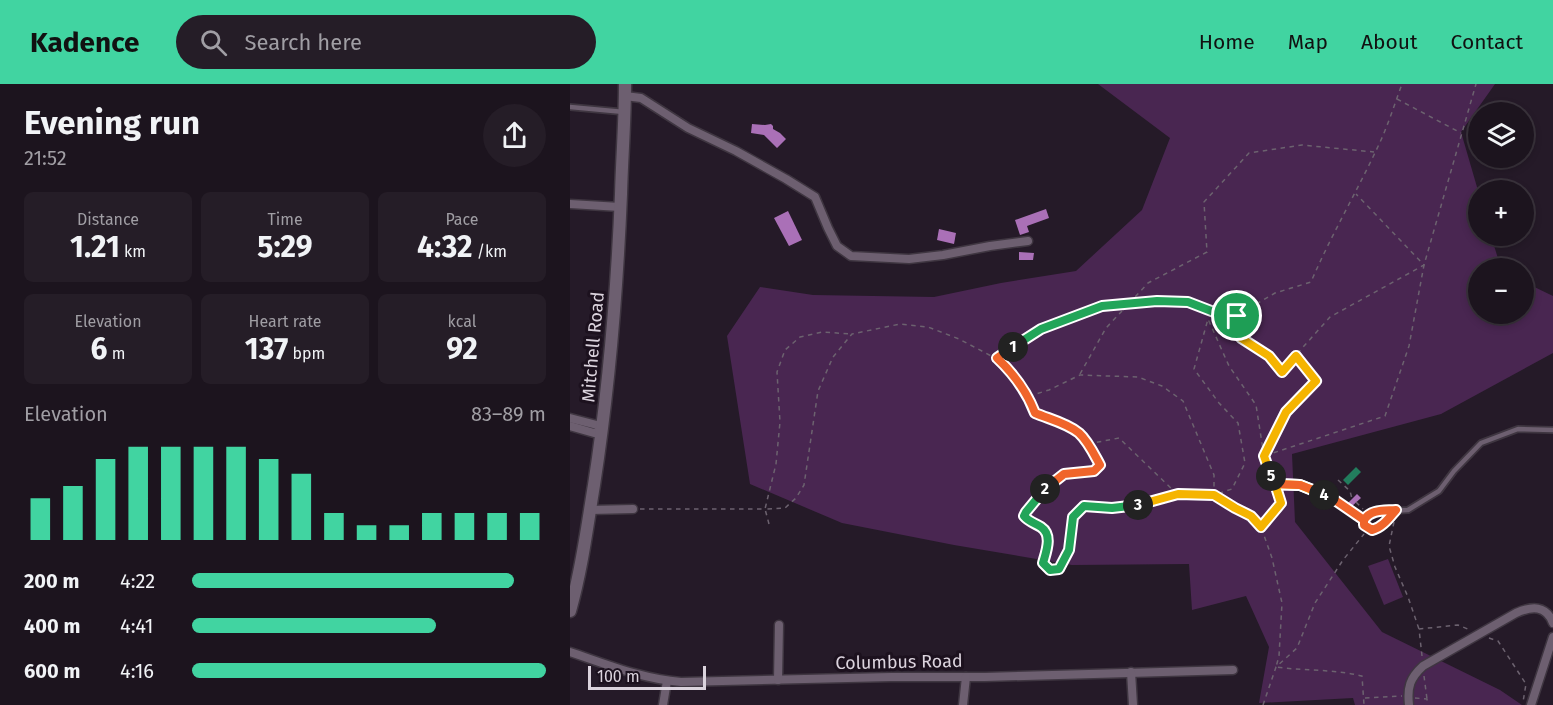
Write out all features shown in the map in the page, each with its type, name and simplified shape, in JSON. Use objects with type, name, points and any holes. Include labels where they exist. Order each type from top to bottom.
[{"type":"street","name":"Mitchell Road","points":[[570,611],[583,555],[602,431],[614,320],[625,90]]},
{"type":"street","points":[[625,90],[688,128],[736,151],[815,197],[837,246],[850,256],[909,259],[1028,241]]},
{"type":"street","points":[[570,204],[620,207]]},
{"type":"street","points":[[570,418],[597,425],[602,431],[594,434],[570,426]]},
{"type":"street","points":[[590,510],[633,509]]},
{"type":"street","points":[[1408,701],[1409,686],[1414,674],[1423,666],[1529,607],[1541,609],[1550,615],[1553,623]]},
{"type":"street","points":[[778,680],[779,625]]},
{"type":"street","points":[[1531,705],[1553,636]]},
{"type":"street","name":"Columbus Road","points":[[570,652],[632,673],[668,681],[966,677],[1233,670]]},
{"type":"street","points":[[1131,672],[1133,705]]},
{"type":"street","points":[[963,705],[966,677]]},
{"type":"street","points":[[663,705],[668,681]]},
{"type":"lane","points":[[570,107],[624,112]]},
{"type":"lane","points":[[1396,510],[1376,529],[1372,530],[1364,525],[1368,514],[1374,512],[1396,510],[1408,510],[1439,491],[1454,471],[1481,443],[1518,429],[1553,430]]},
{"type":"path","points":[[997,358],[1041,329],[1102,306],[1157,301],[1188,302],[1232,319],[1275,293],[1311,282],[1326,246],[1382,139],[1402,84]]},
{"type":"path","points":[[1264,456],[1385,416],[1409,346],[1424,265],[1476,84]]},
{"type":"path","points":[[1396,99],[1462,133]]},
{"type":"path","points":[[1080,375],[1106,328],[1148,283],[1207,252],[1204,202],[1249,153],[1302,145],[1375,153]]},
{"type":"path","points":[[1355,193],[1424,265]]},
{"type":"path","points":[[1237,316],[1241,338],[1269,356],[1282,372],[1330,317],[1424,265]]},
{"type":"path","points":[[1123,310],[1125,304]]},
{"type":"path","points":[[769,524],[765,509],[776,464],[780,422],[777,372],[785,351],[800,338],[822,332],[852,334],[900,324],[928,327],[997,358],[1029,396],[1035,413],[1067,425],[1080,433],[1088,444],[1100,465],[1094,471],[1064,474],[1048,485],[1024,516],[1029,522],[1042,527],[1047,534],[1048,542],[1043,563],[1050,570],[1059,569],[1069,550],[1073,517],[1084,506],[1112,508],[1143,505],[1178,494],[1214,495],[1232,489],[1245,463],[1238,423],[1219,403],[1194,369],[1208,319],[1228,366],[1256,405],[1264,456],[1281,503],[1261,527]]},
{"type":"path","points":[[633,509],[785,508],[796,498],[804,485],[818,391],[833,357],[852,334]]},
{"type":"path","points":[[1264,456],[1286,412],[1316,381],[1296,356]]},
{"type":"path","points":[[1029,396],[1049,390],[1080,375],[1138,378],[1162,386],[1183,400],[1214,475],[1214,495]]},
{"type":"path","points":[[1088,444],[1119,438],[1178,494]]},
{"type":"path","points":[[1338,480],[1350,492],[1352,499]]},
{"type":"path","points":[[1275,484],[1300,485],[1329,496],[1364,520]]},
{"type":"path","points":[[1214,495],[1251,516],[1261,527],[1272,558],[1282,603],[1279,656],[1263,705]]},
{"type":"path","points":[[1356,502],[1368,514]]},
{"type":"path","points":[[1396,510],[1389,546],[1419,629],[1427,705]]},
{"type":"path","points":[[1276,667],[1297,648],[1315,603],[1343,560],[1368,528]]},
{"type":"path","points":[[1419,629],[1458,625],[1498,641],[1526,684],[1522,705]]},
{"type":"path","points":[[1276,667],[1346,672],[1362,676],[1364,705]]},
{"type":"path","points":[[1364,698],[1395,696],[1408,701],[1427,699]]},
{"type":"shaded area","points":[[1098,84],[1495,84],[1482,102],[1468,102],[1468,122],[1461,132],[1468,156],[1468,168],[1471,168],[1475,180],[1468,180],[1468,246],[1494,246],[1498,258],[1468,258],[1468,324],[1534,324],[1534,287],[1553,296],[1553,353],[1441,414],[1292,454],[1295,522],[1382,632],[1500,690],[1522,705],[1355,705],[1353,698],[1259,703],[1269,647],[1246,596],[1192,610],[1189,564],[1072,565],[954,545],[842,523],[750,484],[727,336],[760,287],[813,295],[934,297],[1076,271],[1142,210],[1170,138]]},
{"type":"shaded area","points":[[1356,467],[1361,472],[1348,485],[1343,480]]},
{"type":"shaded area","points":[[1388,559],[1403,597],[1384,605],[1368,566]]},
{"type":"building","points":[[752,124],[771,124],[773,129],[786,139],[777,148],[764,135],[751,133]]},
{"type":"building","points":[[1046,209],[1049,218],[1027,226],[1029,232],[1020,235],[1015,220]]},
{"type":"building","points":[[788,211],[802,240],[789,246],[774,218]]},
{"type":"building","points":[[939,229],[956,233],[954,244],[937,240]]},
{"type":"building","points":[[1019,252],[1034,253],[1033,260],[1019,260]]},
{"type":"building","points":[[1357,494],[1361,498],[1351,507],[1347,504]]},
{"type":"route","points":[[1237,316],[1232,319],[1188,302],[1157,301],[1102,306],[1041,329],[997,358],[1029,396],[1035,413],[1067,425],[1080,433],[1100,465],[1094,471],[1064,474],[1048,485],[1024,516],[1029,522],[1042,527],[1047,534],[1048,542],[1043,563],[1050,570],[1059,569],[1069,550],[1073,517],[1084,506],[1112,508],[1143,505],[1178,494],[1214,495],[1251,516],[1261,527],[1281,503],[1275,484],[1300,485],[1329,496],[1364,520],[1368,514],[1374,512],[1396,510],[1383,524],[1372,530],[1364,525],[1364,520],[1329,496],[1300,485],[1275,484],[1264,456],[1286,412],[1316,381],[1296,356],[1282,372],[1269,356],[1241,338],[1237,316]]}]
